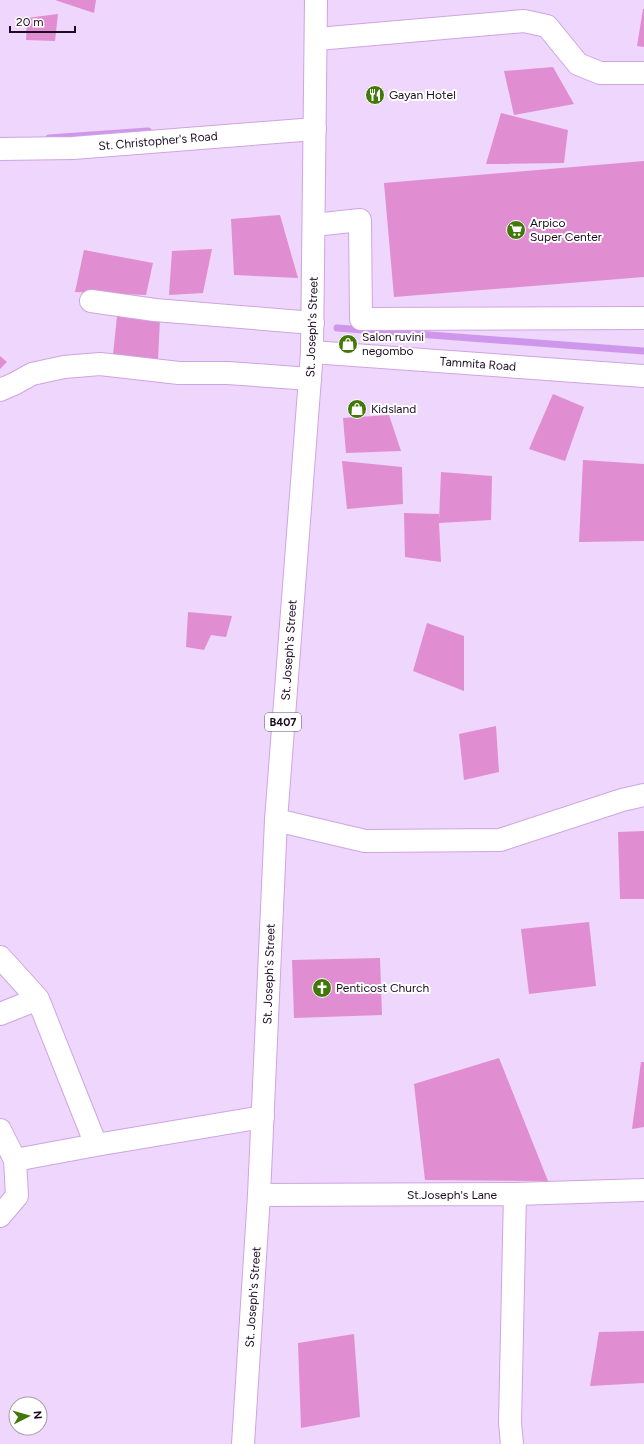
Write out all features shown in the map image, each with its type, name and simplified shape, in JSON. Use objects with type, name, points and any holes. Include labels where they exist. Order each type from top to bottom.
[{"type":"street","name":"St. Joseph's Street","points":[[244,1444],[263,1117],[276,820],[312,352],[316,129],[316,0]]},
{"type":"street","points":[[317,39],[524,22],[547,26],[578,64],[600,74],[644,73]]},
{"type":"street","name":"St. Christopher's Road","points":[[0,149],[72,148],[316,129]]},
{"type":"street","points":[[314,225],[360,220],[361,319],[644,318]]},
{"type":"street","points":[[91,301],[154,310],[313,323]]},
{"type":"street","name":"Tammita Road","points":[[312,352],[644,376]]},
{"type":"street","points":[[0,390],[32,374],[64,367],[100,364],[178,373],[228,373],[310,378]]},
{"type":"street","points":[[276,820],[365,841],[500,840],[622,800],[644,795]]},
{"type":"street","points":[[0,957],[38,999],[96,1145]]},
{"type":"street","points":[[0,1014],[38,999]]},
{"type":"street","points":[[15,1160],[263,1117]]},
{"type":"street","points":[[0,1130],[15,1160],[17,1196],[0,1216]]},
{"type":"street","name":"St.Joseph's Lane","points":[[259,1195],[515,1194],[644,1190]]},
{"type":"street","points":[[512,1444],[510,1423],[515,1194]]},
{"type":"building","points":[[55,0],[96,0],[94,13]]},
{"type":"building","points":[[644,9],[644,47],[637,46]]},
{"type":"building","points":[[58,14],[55,41],[26,40],[27,18]]},
{"type":"building","points":[[553,67],[574,104],[514,115],[504,71]]},
{"type":"building","points":[[501,113],[568,130],[564,163],[486,164]]},
{"type":"building","name":"Arpico Super Center","points":[[644,161],[644,277],[394,297],[384,183]]},
{"type":"building","points":[[280,215],[298,278],[234,275],[231,219]]},
{"type":"building","points":[[212,249],[203,293],[169,295],[172,251]]},
{"type":"building","points":[[84,250],[153,263],[146,295],[75,292]]},
{"type":"building","points":[[117,316],[160,319],[158,360],[113,355]]},
{"type":"building","points":[[0,356],[7,362],[0,369]]},
{"type":"building","points":[[553,394],[584,407],[565,461],[529,449]]},
{"type":"building","points":[[389,415],[401,451],[346,453],[343,418]]},
{"type":"building","points":[[583,460],[644,464],[644,541],[579,542]]},
{"type":"building","points":[[342,461],[402,467],[403,504],[347,509]]},
{"type":"building","points":[[441,472],[492,476],[491,520],[439,523],[441,562],[405,557],[404,513],[439,514],[439,521]]},
{"type":"building","points":[[188,612],[232,616],[226,637],[211,635],[204,650],[186,647]]},
{"type":"building","points":[[427,623],[464,636],[464,691],[413,671]]},
{"type":"building","points":[[496,726],[499,772],[464,780],[459,734]]},
{"type":"building","points":[[644,831],[644,899],[620,899],[618,832]]},
{"type":"building","points":[[589,922],[596,986],[529,994],[521,929]]},
{"type":"building","points":[[380,958],[382,1015],[294,1018],[292,960]]},
{"type":"building","points":[[499,1058],[548,1181],[425,1180],[414,1084]]},
{"type":"building","points":[[641,1062],[644,1062],[644,1127],[632,1129]]},
{"type":"building","points":[[644,1331],[644,1383],[590,1386],[599,1332]]},
{"type":"building","points":[[354,1334],[360,1417],[301,1428],[298,1343]]},
{"type":"waterway","points":[[49,138],[148,131]]},
{"type":"waterway","points":[[337,328],[644,351]]},
{"type":"place","name":"Gayan Hotel","points":[[375,95]]},
{"type":"place","name":"Arpico Super Center","points":[[516,230]]},
{"type":"place","name":"Salon ruvini negombo","points":[[348,344]]},
{"type":"place","name":"Kidsland","points":[[357,409]]},
{"type":"place","name":"Penticost Church","points":[[322,988]]}]
